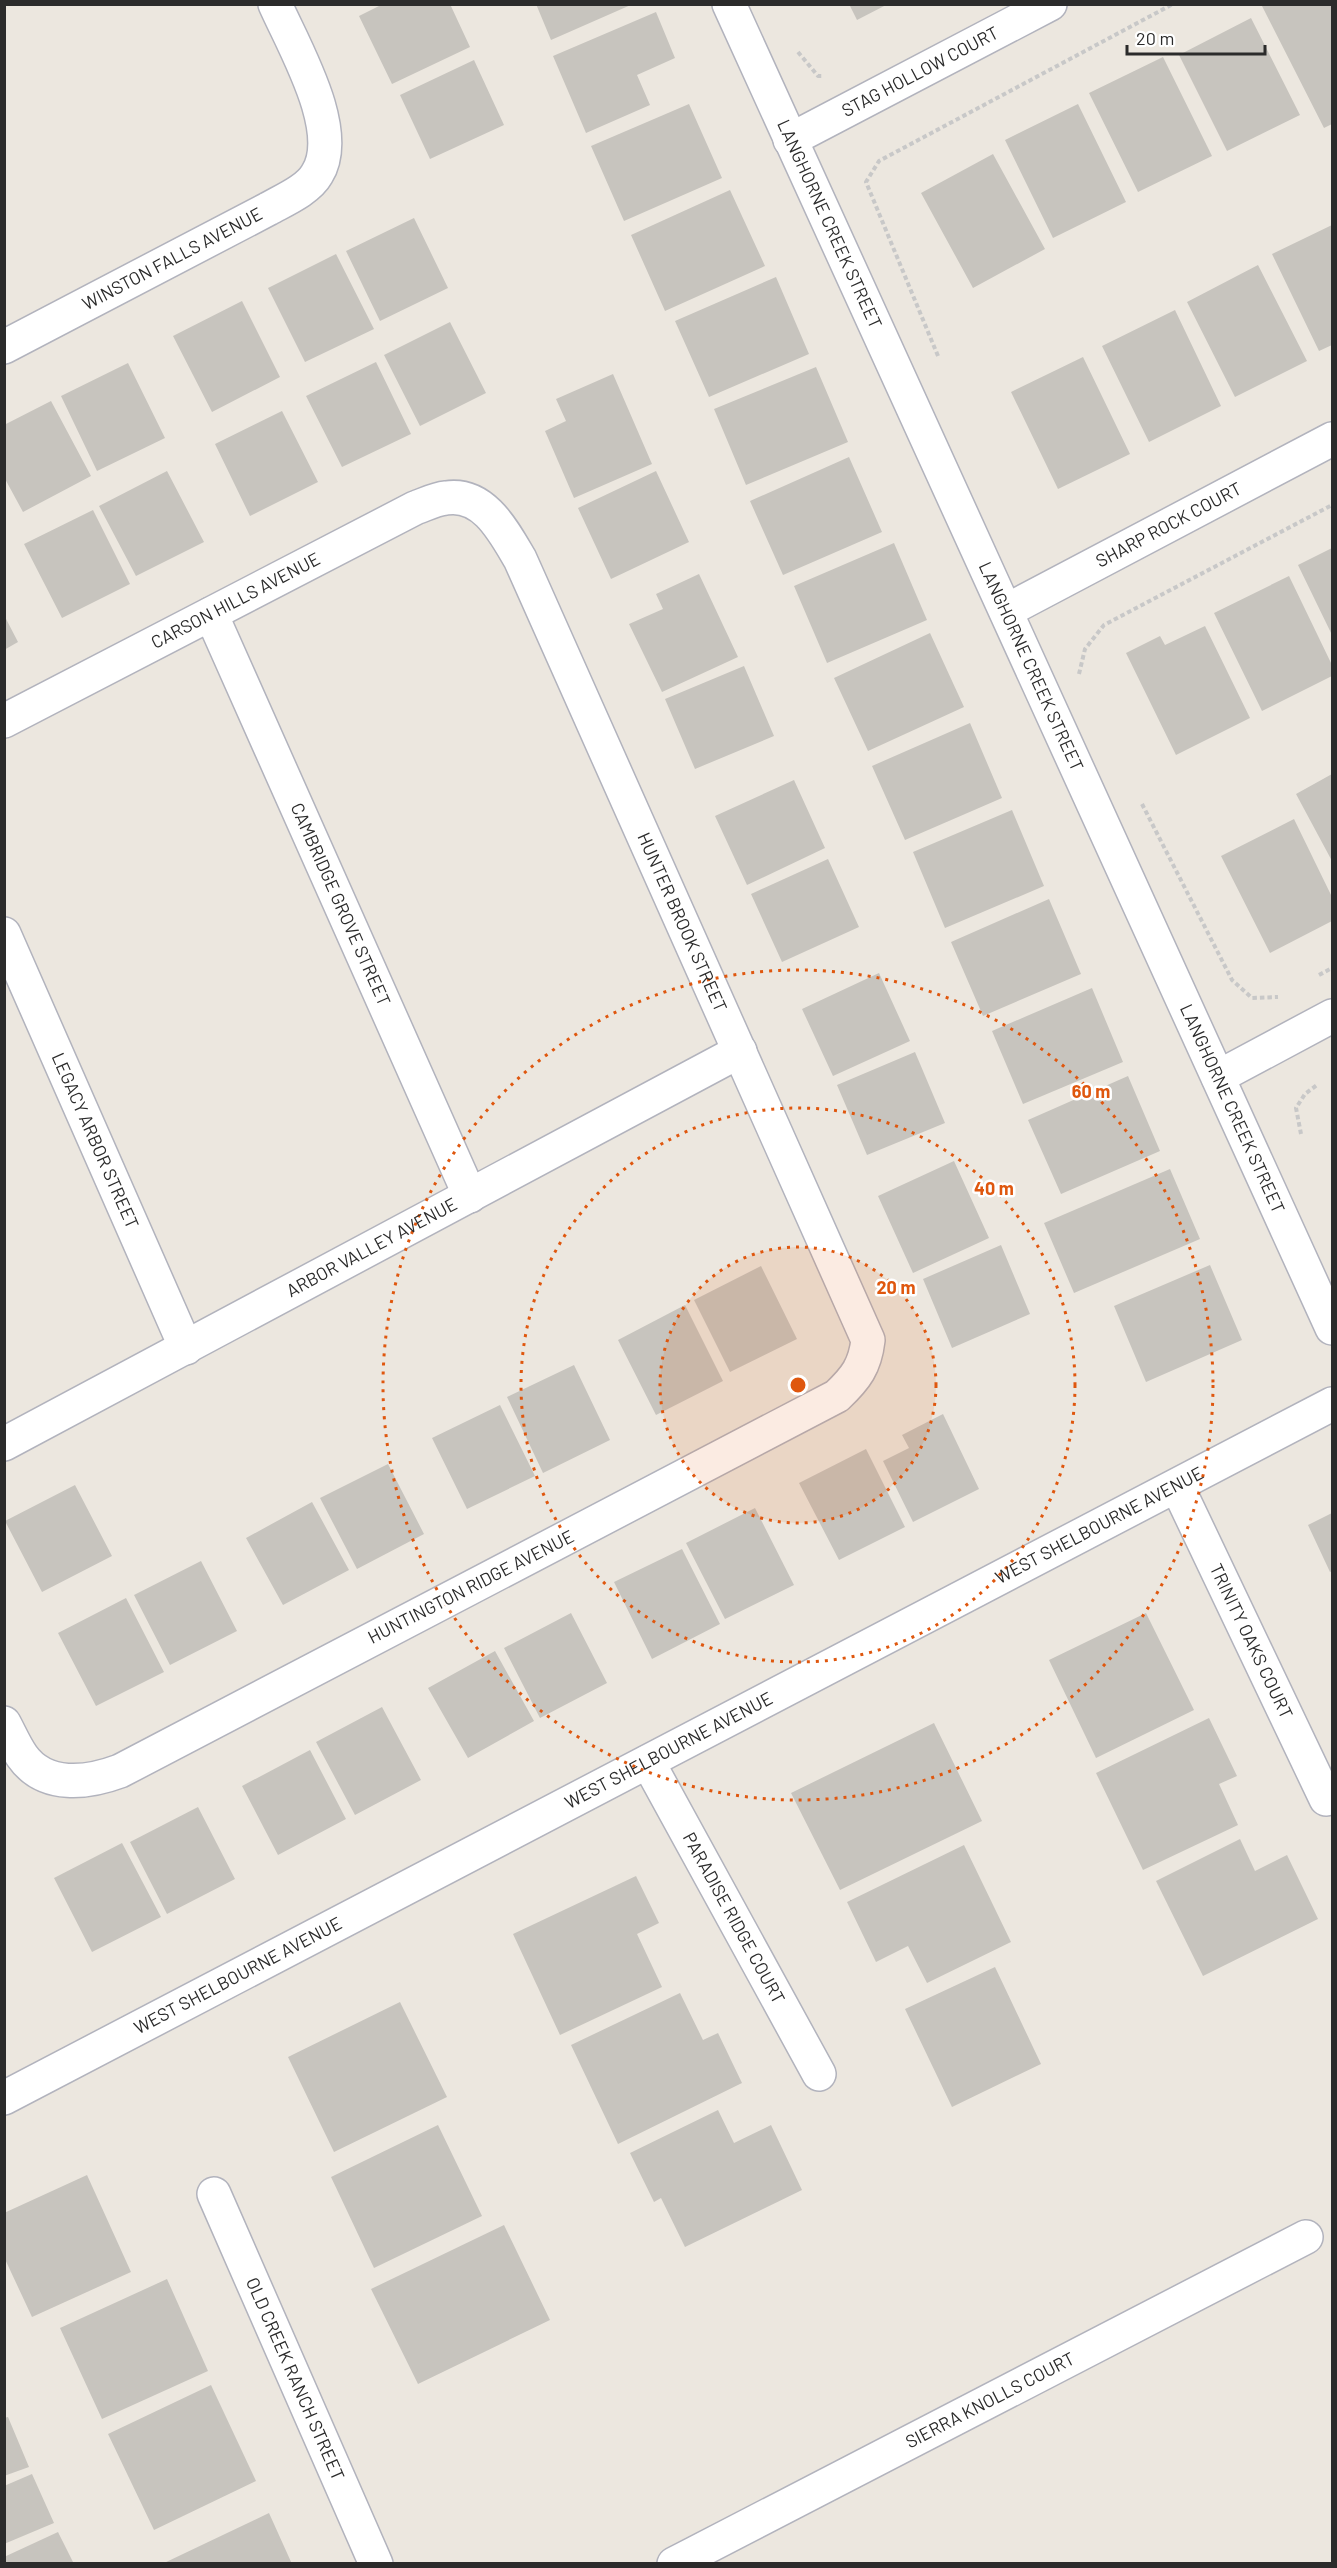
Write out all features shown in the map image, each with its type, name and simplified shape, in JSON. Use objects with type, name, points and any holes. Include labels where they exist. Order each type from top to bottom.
[{"type":"street","name":"WINSTON FALLS AVENUE","points":[[4,347],[298,192],[316,176],[327,154],[326,132],[319,105],[275,4]]},
{"type":"street","name":"LANGHORNE CREEK STREET","points":[[729,4],[1332,1328]]},
{"type":"street","name":"STAG HOLLOW COURT","points":[[790,140],[1050,4]]},
{"type":"street","name":"SHARP ROCK COURT","points":[[1006,611],[1332,439]]},
{"type":"street","name":"CARSON HILLS AVENUE","points":[[4,721],[414,508],[447,497],[470,500]]},
{"type":"street","name":"HUNTER BROOK STREET","points":[[470,500],[490,513],[520,560],[860,1320],[867,1340],[865,1360]]},
{"type":"street","name":"CAMBRIDGE GROVE STREET","points":[[211,614],[470,1196]]},
{"type":"street","name":"LEGACY ARBOR STREET","points":[[4,934],[186,1348]]},
{"type":"street","points":[[1218,1077],[1332,1017]]},
{"type":"street","name":"ARBOR VALLEY AVENUE","points":[[4,1444],[740,1051]]},
{"type":"street","name":"HUNTINGTON RIDGE AVENUE","points":[[4,1723],[23,1758],[40,1772],[57,1779],[78,1783],[120,1771],[165,1745],[837,1396],[857,1378],[865,1360]]},
{"type":"street","name":"WEST SHELBOURNE AVENUE","points":[[4,2098],[1332,1404]]},
{"type":"street","name":"TRINITY OAKS COURT","points":[[1177,1486],[1326,1799]]},
{"type":"street","name":"PARADISE RIDGE COURT","points":[[648,1762],[819,2074]]},
{"type":"street","name":"OLD CREEK RANCH STREET","points":[[214,2194],[376,2564]]},
{"type":"street","name":"SIERRA KNOLLS COURT","points":[[674,2564],[1306,2237]]},
{"type":"path","points":[[942,366],[866,182],[879,161],[1173,4]]},
{"type":"path","points":[[795,43],[818,76],[827,77]]},
{"type":"path","points":[[1078,680],[1085,649],[1104,625],[1332,506]]},
{"type":"path","points":[[1137,794],[1232,980],[1252,998],[1277,997],[1286,992]]},
{"type":"path","points":[[1314,978],[1332,968]]},
{"type":"path","points":[[1301,1134],[1296,1108],[1305,1094],[1317,1084]]},
{"type":"building","points":[[383,4],[450,4],[470,47],[392,84],[359,16]]},
{"type":"building","points":[[536,4],[633,4],[551,40]]},
{"type":"building","points":[[849,4],[888,4],[857,20]]},
{"type":"building","points":[[1266,4],[1332,4],[1332,124],[1324,128],[1262,6]]},
{"type":"building","points":[[656,12],[675,58],[637,75],[650,105],[586,133],[553,56]]},
{"type":"building","points":[[1251,18],[1300,115],[1227,151],[1179,55]]},
{"type":"building","points":[[1163,57],[1212,156],[1138,192],[1089,93]]},
{"type":"building","points":[[474,60],[504,125],[430,159],[400,95]]},
{"type":"building","points":[[689,104],[722,178],[624,221],[591,146]]},
{"type":"building","points":[[1078,104],[1126,202],[1053,238],[1005,140]]},
{"type":"building","points":[[993,154],[1045,249],[973,288],[921,193]]},
{"type":"building","points":[[730,190],[765,266],[665,311],[631,235]]},
{"type":"building","points":[[414,218],[448,288],[380,321],[346,251]]},
{"type":"building","points":[[1332,225],[1332,345],[1319,351],[1272,254]]},
{"type":"building","points":[[336,254],[374,329],[305,362],[268,288]]},
{"type":"building","points":[[1258,265],[1307,361],[1235,397],[1187,302]]},
{"type":"building","points":[[776,277],[809,354],[709,397],[675,321]]},
{"type":"building","points":[[242,301],[280,377],[212,412],[173,336]]},
{"type":"building","points":[[1175,310],[1221,406],[1149,442],[1102,346]]},
{"type":"building","points":[[450,322],[486,393],[420,426],[384,355]]},
{"type":"building","points":[[1083,357],[1130,454],[1058,489],[1011,392]]},
{"type":"building","points":[[376,362],[411,434],[342,467],[306,396]]},
{"type":"building","points":[[128,363],[165,438],[97,471],[61,396]]},
{"type":"building","points":[[816,367],[848,442],[746,485],[714,409]]},
{"type":"building","points":[[613,374],[652,464],[574,498],[545,431],[566,421],[556,399]]},
{"type":"building","points":[[51,401],[91,476],[23,512],[4,477],[4,425]]},
{"type":"building","points":[[282,411],[318,482],[250,516],[215,444]]},
{"type":"building","points":[[849,457],[882,532],[783,575],[750,501]]},
{"type":"building","points":[[167,471],[204,542],[136,576],[99,506]]},
{"type":"building","points":[[656,471],[689,542],[611,579],[578,508]]},
{"type":"building","points":[[93,510],[130,584],[62,618],[24,544]]},
{"type":"building","points":[[894,543],[927,620],[827,663],[794,586]]},
{"type":"building","points":[[1332,548],[1332,635],[1298,565]]},
{"type":"building","points":[[699,574],[738,657],[662,692],[629,624],[663,609],[656,594]]},
{"type":"building","points":[[1289,576],[1332,665],[1332,676],[1262,711],[1214,613]]},
{"type":"building","points":[[4,615],[18,642],[4,650]]},
{"type":"building","points":[[1205,626],[1250,718],[1176,755],[1126,653],[1160,636],[1165,645]]},
{"type":"building","points":[[930,633],[964,707],[868,751],[834,678]]},
{"type":"building","points":[[744,666],[774,736],[695,769],[665,699]]},
{"type":"building","points":[[970,723],[1002,798],[905,840],[872,766]]},
{"type":"building","points":[[1332,774],[1332,861],[1296,794]]},
{"type":"building","points":[[794,780],[825,848],[747,885],[715,816]]},
{"type":"building","points":[[1012,810],[1044,886],[945,928],[913,852]]},
{"type":"building","points":[[1294,819],[1332,897],[1332,921],[1270,953],[1221,856]]},
{"type":"building","points":[[828,859],[859,927],[782,962],[751,894]]},
{"type":"building","points":[[1049,899],[1081,974],[983,1016],[951,942]]},
{"type":"building","points":[[879,973],[910,1041],[833,1076],[802,1009]]},
{"type":"building","points":[[1092,988],[1123,1062],[1023,1104],[992,1031]]},
{"type":"building","points":[[915,1052],[945,1123],[867,1155],[837,1085]]},
{"type":"building","points":[[1128,1076],[1160,1151],[1061,1194],[1028,1120]]},
{"type":"building","points":[[954,1161],[989,1238],[913,1273],[878,1196]]},
{"type":"building","points":[[1170,1169],[1200,1239],[1074,1293],[1044,1223]]},
{"type":"building","points":[[1001,1245],[1030,1314],[952,1348],[923,1279]]},
{"type":"building","points":[[1210,1265],[1242,1340],[1146,1382],[1114,1306]]},
{"type":"building","points":[[761,1266],[797,1339],[730,1372],[694,1300]]},
{"type":"building","points":[[685,1305],[723,1381],[656,1415],[618,1340]]},
{"type":"building","points":[[574,1365],[610,1440],[543,1473],[507,1397]]},
{"type":"building","points":[[500,1405],[535,1476],[467,1509],[432,1438]]},
{"type":"building","points":[[943,1414],[979,1489],[913,1522],[883,1461],[909,1448],[902,1435]]},
{"type":"building","points":[[866,1449],[905,1527],[839,1560],[799,1483]]},
{"type":"building","points":[[388,1464],[424,1534],[357,1569],[320,1498]]},
{"type":"building","points":[[75,1485],[112,1556],[42,1592],[5,1521]]},
{"type":"building","points":[[312,1502],[349,1570],[283,1605],[246,1538]]},
{"type":"building","points":[[755,1508],[794,1585],[725,1619],[686,1543]]},
{"type":"building","points":[[1332,1513],[1332,1571],[1330,1572],[1308,1525]]},
{"type":"building","points":[[682,1549],[720,1624],[652,1659],[614,1582]]},
{"type":"building","points":[[201,1561],[237,1631],[170,1665],[134,1595]]},
{"type":"building","points":[[126,1598],[164,1672],[96,1706],[58,1633]]},
{"type":"building","points":[[571,1613],[607,1683],[540,1718],[504,1648]]},
{"type":"building","points":[[1146,1613],[1194,1710],[1096,1758],[1049,1660]]},
{"type":"building","points":[[495,1651],[534,1721],[468,1758],[428,1688]]},
{"type":"building","points":[[382,1707],[421,1780],[355,1815],[316,1742]]},
{"type":"building","points":[[1209,1718],[1237,1776],[1219,1784],[1238,1825],[1143,1870],[1096,1773]]},
{"type":"building","points":[[934,1723],[982,1821],[840,1890],[791,1793]]},
{"type":"building","points":[[310,1750],[346,1819],[278,1855],[242,1786]]},
{"type":"building","points":[[198,1807],[235,1879],[167,1914],[130,1842]]},
{"type":"building","points":[[1240,1839],[1255,1871],[1287,1855],[1318,1919],[1203,1976],[1156,1881]]},
{"type":"building","points":[[122,1843],[161,1917],[92,1952],[54,1878]]},
{"type":"building","points":[[964,1845],[1011,1942],[927,1983],[908,1946],[876,1962],[847,1902]]},
{"type":"building","points":[[636,1876],[659,1923],[637,1934],[662,1987],[560,2035],[513,1934]]},
{"type":"building","points":[[995,1967],[1041,2064],[952,2107],[905,2009]]},
{"type":"building","points":[[680,1993],[703,2040],[718,2033],[742,2083],[618,2144],[571,2045]]},
{"type":"building","points":[[400,2002],[447,2097],[334,2152],[288,2057]]},
{"type":"building","points":[[718,2110],[734,2143],[771,2125],[802,2190],[685,2247],[661,2198],[654,2202],[630,2153]]},
{"type":"building","points":[[438,2125],[482,2216],[374,2268],[331,2177]]},
{"type":"building","points":[[87,2175],[131,2272],[32,2317],[4,2257],[4,2213]]},
{"type":"building","points":[[504,2225],[550,2320],[418,2384],[371,2289]]},
{"type":"building","points":[[167,2279],[208,2371],[102,2419],[60,2328]]},
{"type":"building","points":[[211,2385],[256,2481],[154,2530],[108,2434]]},
{"type":"building","points":[[8,2417],[29,2467],[4,2476],[4,2418]]},
{"type":"building","points":[[32,2474],[54,2523],[4,2544],[4,2486]]},
{"type":"building","points":[[269,2513],[292,2564],[162,2564]]},
{"type":"building","points":[[58,2532],[74,2564],[4,2564],[4,2557]]}]
